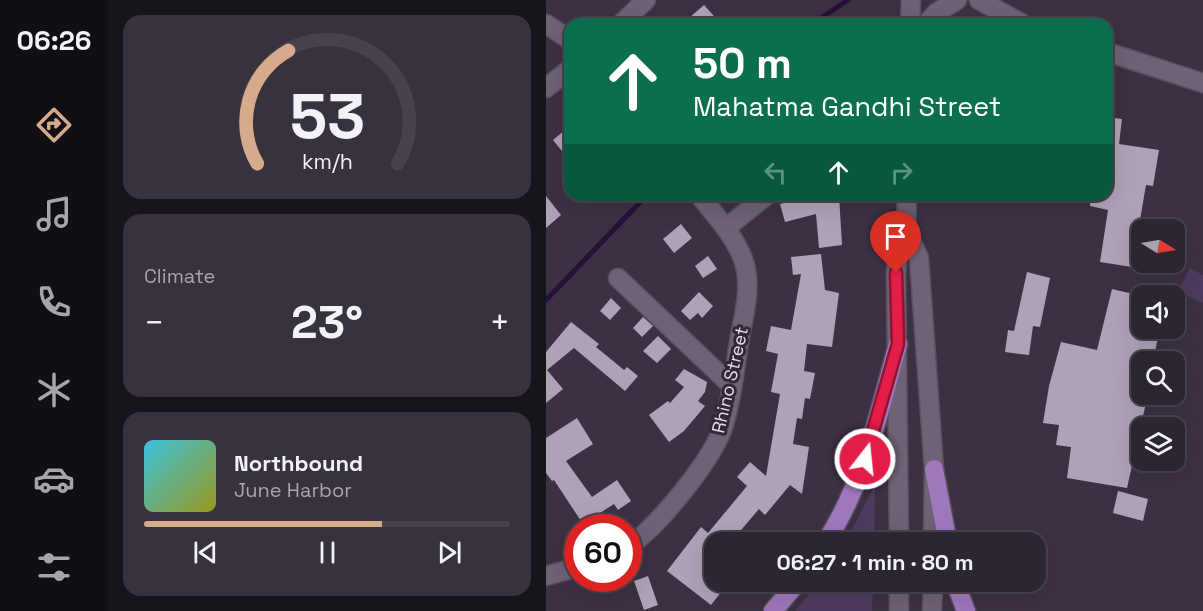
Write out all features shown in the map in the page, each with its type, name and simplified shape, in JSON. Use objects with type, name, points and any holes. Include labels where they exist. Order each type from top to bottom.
[{"type":"main road","points":[[831,532],[849,501],[865,459],[898,344]]},
{"type":"main road","points":[[934,469],[946,532]]},
{"type":"main road","points":[[773,611],[789,592]]},
{"type":"main road","points":[[959,592],[966,611]]},
{"type":"street","points":[[627,18],[646,0]]},
{"type":"street","points":[[901,0],[913,18]]},
{"type":"street","points":[[911,0],[915,18]]},
{"type":"street","points":[[927,18],[957,0]]},
{"type":"street","points":[[979,0],[1012,18]]},
{"type":"street","points":[[546,24],[564,36]]},
{"type":"street","points":[[1113,54],[1203,83]]},
{"type":"street","points":[[546,88],[564,74]]},
{"type":"street","name":"Rhino Street","points":[[642,536],[654,526],[706,460],[722,430],[732,386],[748,294],[743,258],[726,228],[704,201]]},
{"type":"street","points":[[726,228],[760,201]]},
{"type":"street","points":[[899,532],[896,273],[898,250],[906,230],[907,201]]},
{"type":"street","points":[[906,230],[919,258],[934,469],[933,532]]},
{"type":"street","points":[[618,279],[732,386]]},
{"type":"street","points":[[546,576],[564,571]]},
{"type":"street","points":[[899,592],[899,611]]},
{"type":"street","points":[[932,611],[933,592]]},
{"type":"shaded area","points":[[1190,268],[1203,275],[1203,303],[1185,294],[1185,285],[1181,285]]},
{"type":"shaded area","points":[[875,485],[874,532],[851,532]]},
{"type":"shaded area","points":[[811,592],[873,592],[872,611],[795,611]]},
{"type":"building","points":[[704,5],[716,18],[689,18]]},
{"type":"building","points":[[1113,118],[1122,119],[1119,144],[1159,150],[1153,186],[1146,185],[1140,219],[1131,219],[1131,267],[1100,262],[1108,210],[1090,206],[1090,201],[1113,201]]},
{"type":"building","points":[[564,131],[564,154],[553,140]]},
{"type":"building","points":[[546,196],[561,215],[546,228]]},
{"type":"building","points":[[792,201],[839,201],[842,245],[819,248],[816,214],[785,222],[780,204]]},
{"type":"building","points":[[681,224],[692,238],[674,253],[663,239]]},
{"type":"building","points":[[821,254],[825,290],[839,293],[832,347],[807,344],[804,371],[815,373],[810,399],[805,398],[802,419],[797,418],[793,444],[809,447],[802,494],[790,485],[765,515],[759,509],[739,532],[709,532],[747,486],[737,477],[750,462],[766,476],[780,394],[771,392],[778,354],[766,351],[771,326],[791,330],[801,274],[793,275],[791,257]]},
{"type":"building","points":[[708,256],[717,269],[703,278],[695,266]]},
{"type":"building","points":[[1027,272],[1050,278],[1040,327],[1033,326],[1029,355],[1005,352],[1008,330],[1014,331]]},
{"type":"building","points":[[1112,289],[1131,293],[1131,339],[1158,339],[1155,351],[1131,351],[1131,405],[1146,405],[1143,417],[1131,417],[1131,470],[1127,488],[1067,478],[1071,447],[1056,445],[1059,425],[1043,423],[1049,386],[1061,342],[1097,350]]},
{"type":"building","points":[[699,292],[713,306],[702,318],[698,313],[690,320],[681,311]]},
{"type":"building","points":[[611,298],[621,308],[610,320],[600,311]]},
{"type":"building","points":[[643,317],[653,326],[642,337],[633,328]]},
{"type":"building","points":[[571,322],[599,344],[596,347],[624,370],[627,367],[638,376],[625,391],[574,348],[547,370],[563,389],[546,403],[546,352]]},
{"type":"building","points":[[658,336],[671,349],[657,363],[643,351]]},
{"type":"building","points":[[684,369],[707,382],[705,392],[698,401],[705,406],[684,431],[669,442],[649,415],[668,401],[670,403],[684,387],[675,380]]},
{"type":"building","points":[[577,418],[593,444],[566,461],[592,497],[617,480],[631,501],[618,510],[614,504],[598,514],[576,514],[554,480],[552,481],[546,473],[546,438]]},
{"type":"building","points":[[1118,491],[1148,499],[1143,521],[1113,513]]},
{"type":"building","points":[[701,527],[707,532],[704,532],[704,592],[721,592],[711,605],[667,571]]},
{"type":"building","points":[[648,576],[658,605],[644,610],[638,592],[642,592],[642,578]]},
{"type":"waterway","points":[[821,18],[848,0]]},
{"type":"waterway","points":[[546,300],[641,201]]},
{"type":"route","points":[[865,459],[898,344],[896,273]]}]
